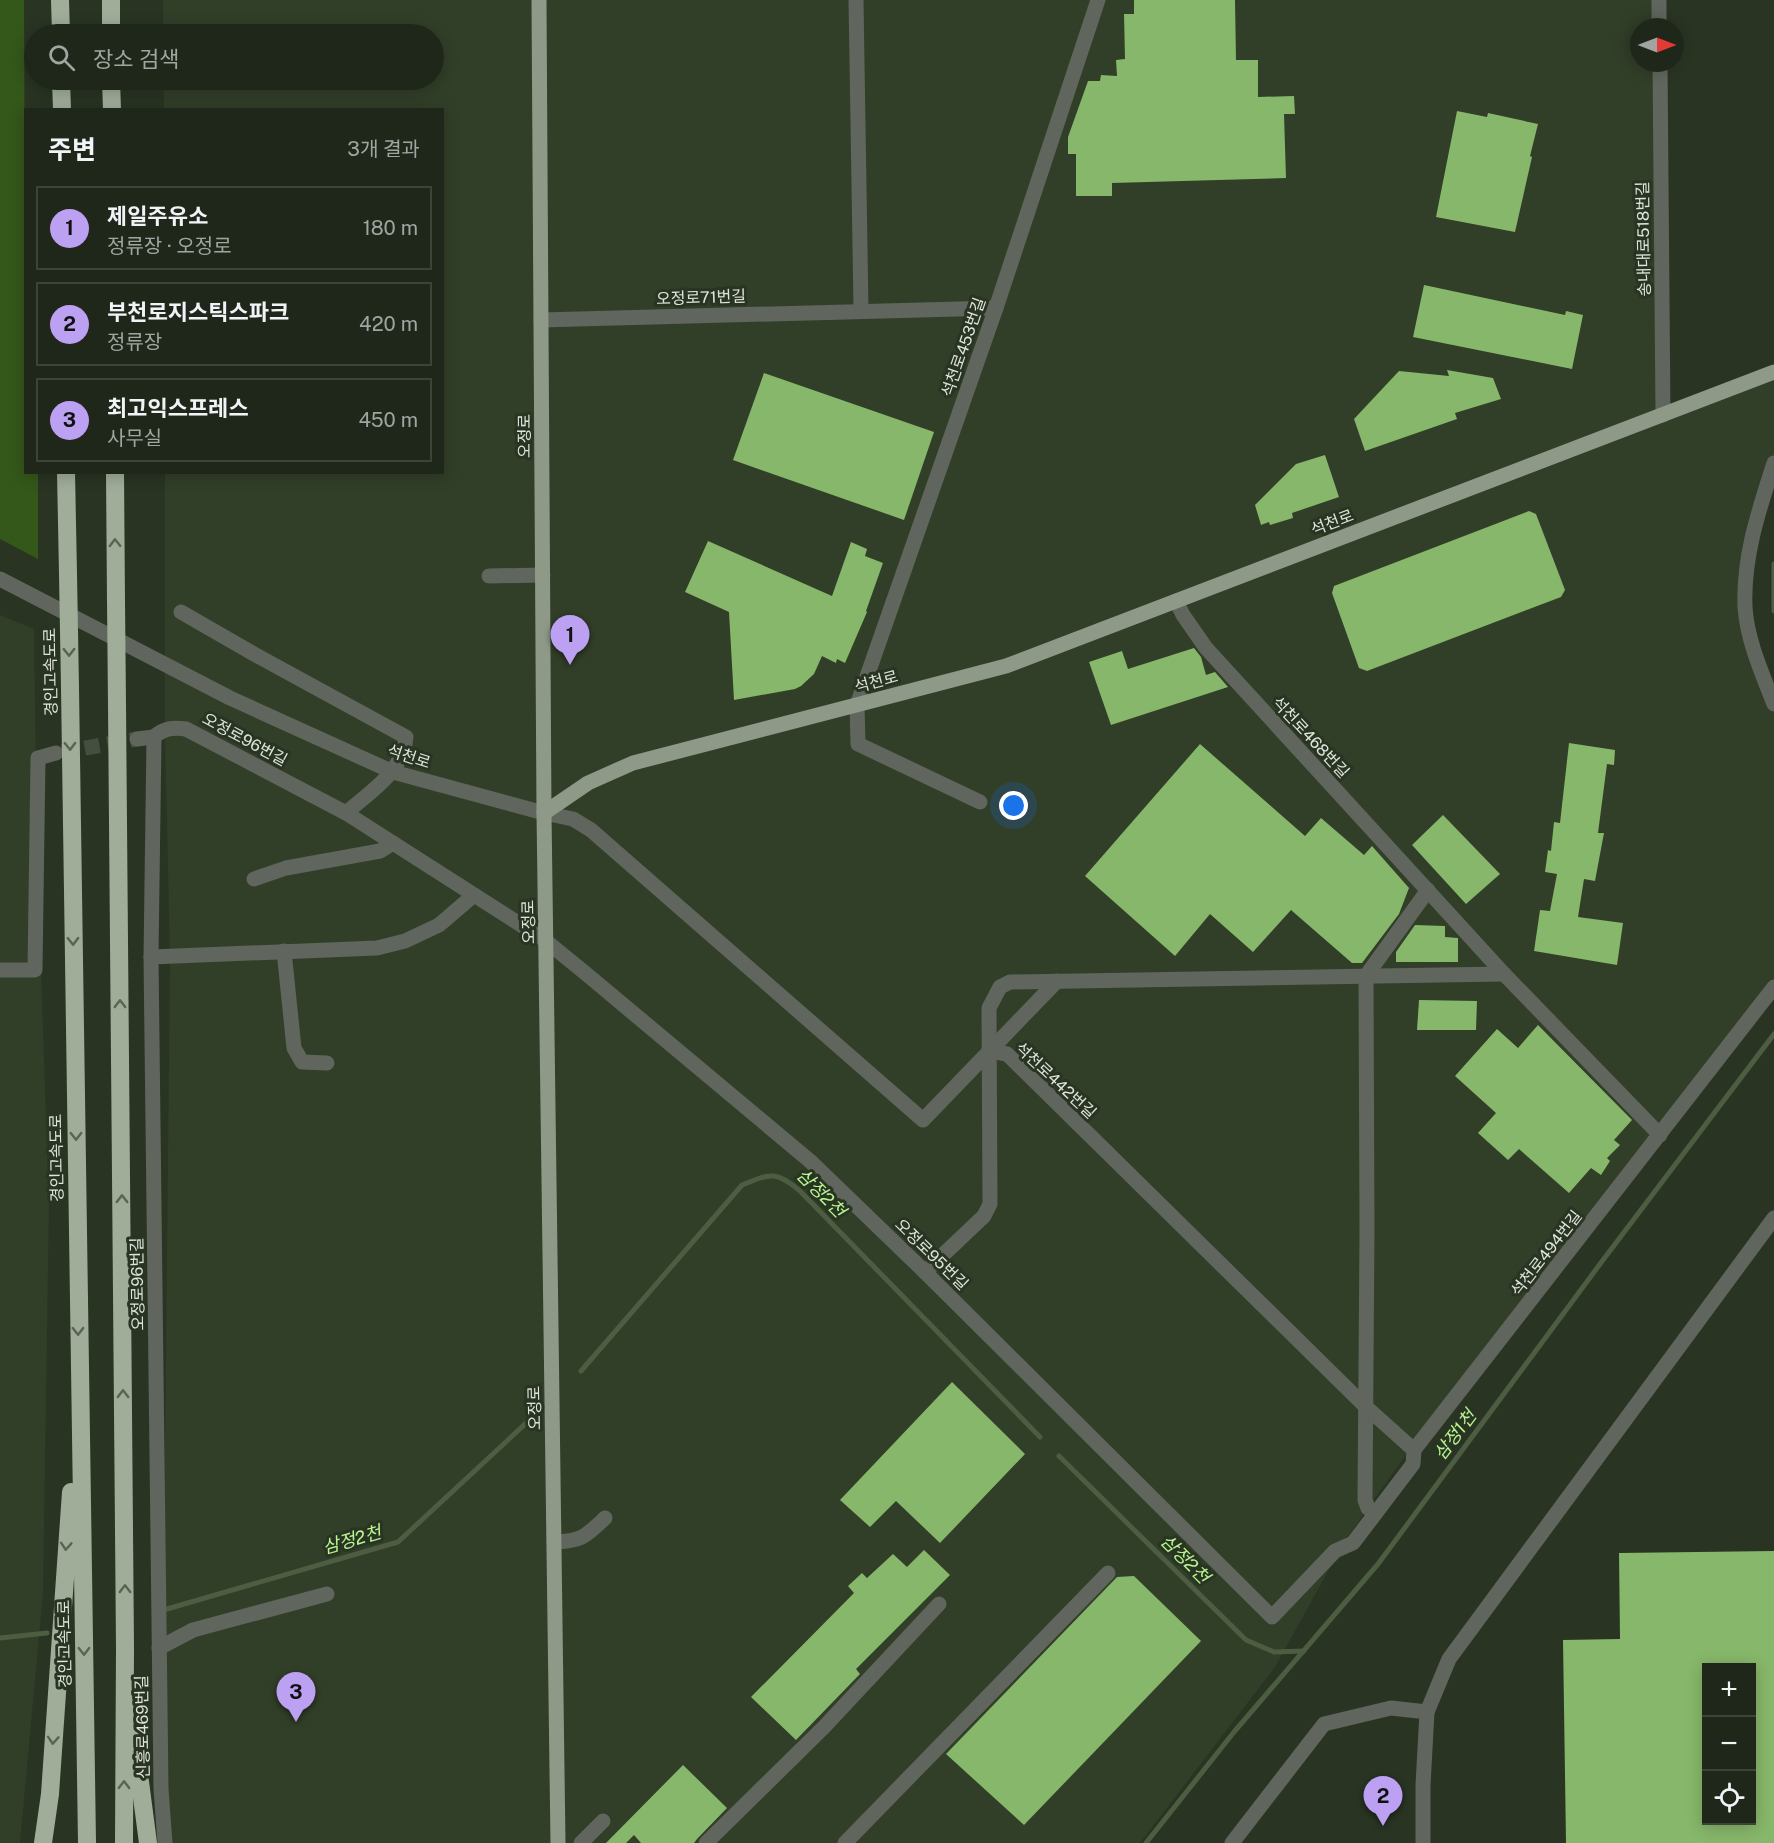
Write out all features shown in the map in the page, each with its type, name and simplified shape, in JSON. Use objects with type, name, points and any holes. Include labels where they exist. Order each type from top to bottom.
[{"type":"highway","points":[[60,0],[61,24]]},
{"type":"highway","points":[[111,0],[111,24]]},
{"type":"highway","points":[[61,90],[62,108]]},
{"type":"highway","points":[[111,90],[112,108]]},
{"type":"highway","name":"경인고속도로","points":[[66,474],[87,1843]]},
{"type":"highway","points":[[115,474],[125,1648],[124,1843]]},
{"type":"highway","points":[[43,1843],[50,1794],[79,1383]]},
{"type":"highway","points":[[125,1648],[141,1801],[148,1843]]},
{"type":"main road","name":"오정로","points":[[539,0],[544,813],[558,1843]]},
{"type":"main road","name":"석천로","points":[[544,813],[588,783],[633,763],[1006,666],[1774,372]]},
{"type":"street","points":[[856,0],[861,310]]},
{"type":"street","name":"석천로453번길","points":[[857,705],[996,308],[1098,0]]},
{"type":"street","points":[[1659,0],[1659,18]]},
{"type":"street","name":"송내대로518번길","points":[[1660,72],[1663,415]]},
{"type":"street","name":"오정로71번길","points":[[541,320],[996,308]]},
{"type":"street","points":[[1774,463],[1751,537],[1745,577],[1745,608],[1750,636],[1774,704]]},
{"type":"street","points":[[489,576],[543,575]]},
{"type":"street","name":"석천로","points":[[0,579],[230,698],[393,772],[544,813]]},
{"type":"street","name":"석천로468번길","points":[[1176,601],[1206,648],[1504,974],[1660,1135]]},
{"type":"street","points":[[181,612],[406,737],[405,749],[393,772],[346,813]]},
{"type":"street","points":[[857,705],[858,744],[980,802]]},
{"type":"street","name":"오정로96번길","points":[[158,1610],[151,957],[154,736],[162,730],[175,727],[186,729],[346,813],[546,941]]},
{"type":"street","points":[[137,739],[154,736]]},
{"type":"street","points":[[0,970],[35,970],[38,758],[56,753]]},
{"type":"street","name":"석천로442번길","points":[[544,813],[573,819],[591,830],[923,1120],[990,1051],[1006,1054],[1366,1407],[1414,1450]]},
{"type":"street","points":[[254,879],[286,868],[380,851],[393,843]]},
{"type":"street","points":[[1375,1514],[1368,1508],[1365,1500],[1366,976],[1428,890]]},
{"type":"street","points":[[151,957],[377,948],[405,941],[439,925],[474,895]]},
{"type":"street","name":"오정로95번길","points":[[546,941],[810,1161],[926,1272],[1272,1617],[1335,1551],[1353,1543]]},
{"type":"street","points":[[284,951],[294,1048],[302,1062],[327,1063]]},
{"type":"street","points":[[926,1272],[984,1216],[990,1204],[989,1008],[1000,987],[1010,982],[1504,974]]},
{"type":"street","points":[[990,1051],[1057,981]]},
{"type":"street","name":"석천로494번길","points":[[1353,1543],[1413,1464],[1414,1450],[1774,987]]},
{"type":"street","points":[[1422,1843],[1427,1712],[1449,1659],[1774,1218]]},
{"type":"street","points":[[554,1542],[575,1541],[589,1534],[605,1518]]},
{"type":"street","points":[[845,1843],[1108,1573]]},
{"type":"street","points":[[159,1648],[193,1630],[327,1594]]},
{"type":"street","points":[[706,1843],[824,1727],[939,1604]]},
{"type":"street","name":"신흥로469번길","points":[[158,1610],[161,1789],[165,1843]]},
{"type":"street","points":[[1232,1843],[1324,1724],[1391,1708],[1427,1712]]},
{"type":"street","points":[[581,1843],[603,1821]]},
{"type":"shaded area","points":[[163,0],[1659,0],[1659,18],[1630,18],[1630,72],[1660,72],[1663,414],[1774,372],[1774,460],[1745,608],[1774,700],[1774,985],[1406,1455],[1346,1539],[1275,1667],[1140,1843],[165,1843],[163,1647],[170,960],[165,737],[165,474],[444,474],[444,108],[164,108],[164,90],[444,90],[444,24],[163,24]]},
{"type":"shaded area","points":[[0,615],[34,629],[37,854],[49,1204],[43,1593],[20,1843],[0,1843]]},
{"type":"green space","points":[[0,0],[24,0],[24,474],[38,474],[38,559],[0,539]]},
{"type":"building","points":[[1134,0],[1235,0],[1236,60],[1258,60],[1258,97],[1294,96],[1295,114],[1284,114],[1286,178],[1112,183],[1112,196],[1076,196],[1076,154],[1068,154],[1068,137],[1088,81],[1100,81],[1101,75],[1117,76],[1116,60],[1125,59],[1124,14],[1134,14]]},
{"type":"building","points":[[1457,111],[1487,117],[1488,113],[1538,124],[1515,232],[1436,217]]},
{"type":"building","points":[[1424,285],[1565,315],[1566,311],[1583,315],[1572,369],[1413,337]]},
{"type":"building","points":[[1447,370],[1493,378],[1501,399],[1455,413],[1457,419],[1365,451],[1354,419],[1399,371],[1449,376]]},
{"type":"building","points":[[764,373],[934,432],[904,520],[733,460]]},
{"type":"building","points":[[1325,455],[1339,497],[1292,513],[1293,518],[1270,525],[1269,522],[1261,525],[1255,505],[1296,464]]},
{"type":"building","points":[[1529,511],[1536,514],[1565,590],[1561,597],[1367,671],[1359,668],[1332,593],[1334,586]]},
{"type":"building","points":[[708,541],[832,596],[851,542],[867,549],[865,556],[883,563],[867,612],[845,663],[837,659],[836,663],[822,656],[814,674],[795,689],[734,700],[729,612],[685,592]]},
{"type":"building","points":[[1194,648],[1201,657],[1206,675],[1215,672],[1228,687],[1111,725],[1089,662],[1122,651],[1128,669]]},
{"type":"building","points":[[1569,743],[1615,750],[1614,765],[1607,764],[1598,833],[1604,833],[1595,881],[1584,879],[1578,917],[1623,923],[1617,965],[1534,951],[1540,910],[1550,911],[1557,874],[1545,872],[1548,850],[1551,851],[1554,822],[1560,823]]},
{"type":"building","points":[[1200,744],[1305,836],[1321,818],[1364,855],[1372,846],[1409,888],[1399,914],[1362,963],[1352,963],[1291,910],[1253,952],[1210,914],[1175,956],[1085,876]]},
{"type":"building","points":[[1443,815],[1500,874],[1466,904],[1412,845]]},
{"type":"building","points":[[1415,925],[1445,926],[1445,937],[1458,938],[1458,962],[1396,962],[1396,952]]},
{"type":"building","points":[[1419,1000],[1477,1001],[1476,1030],[1417,1030]]},
{"type":"building","points":[[1538,1025],[1632,1120],[1614,1140],[1620,1145],[1607,1158],[1610,1161],[1601,1175],[1591,1168],[1569,1193],[1519,1149],[1508,1160],[1478,1133],[1496,1113],[1455,1076],[1497,1029],[1518,1048]]},
{"type":"building","points":[[952,1382],[1025,1454],[940,1543],[896,1501],[870,1527],[840,1500]]},
{"type":"building","points":[[924,1550],[950,1575],[856,1669],[860,1674],[796,1740],[751,1697],[854,1593],[848,1586],[862,1573],[867,1578],[893,1554],[907,1567]]},
{"type":"building","points":[[1774,1551],[1774,1843],[1566,1843],[1563,1640],[1620,1639],[1619,1553]]},
{"type":"building","points":[[1134,1576],[1201,1641],[1024,1825],[946,1754],[1117,1577]]},
{"type":"building","points":[[683,1765],[727,1808],[694,1843],[641,1843],[634,1835],[626,1843],[606,1843]]},
{"type":"waterway","name":"삼정1천","points":[[1774,564],[1774,611]]},
{"type":"waterway","name":"삼정1천","points":[[1146,1843],[1234,1732],[1378,1564],[1774,1034]]},
{"type":"waterway","name":"삼정2천","points":[[581,1371],[742,1185],[773,1176],[785,1180],[800,1191],[1040,1437]]},
{"type":"waterway","name":"삼정2천","points":[[167,1609],[398,1542],[537,1413]]},
{"type":"waterway","name":"삼정2천","points":[[1059,1456],[1246,1640],[1274,1652],[1304,1651]]},
{"type":"waterway","name":"삼정2천","points":[[0,1638],[47,1633]]},
{"type":"tunnel","points":[[62,752],[137,739]]},
{"type":"place","name":"제일주유소","points":[[570,665]]},
{"type":"place","name":"최고익스프레스","points":[[296,1722]]},
{"type":"place","name":"부천로지스틱스파크","points":[[1383,1826]]}]
